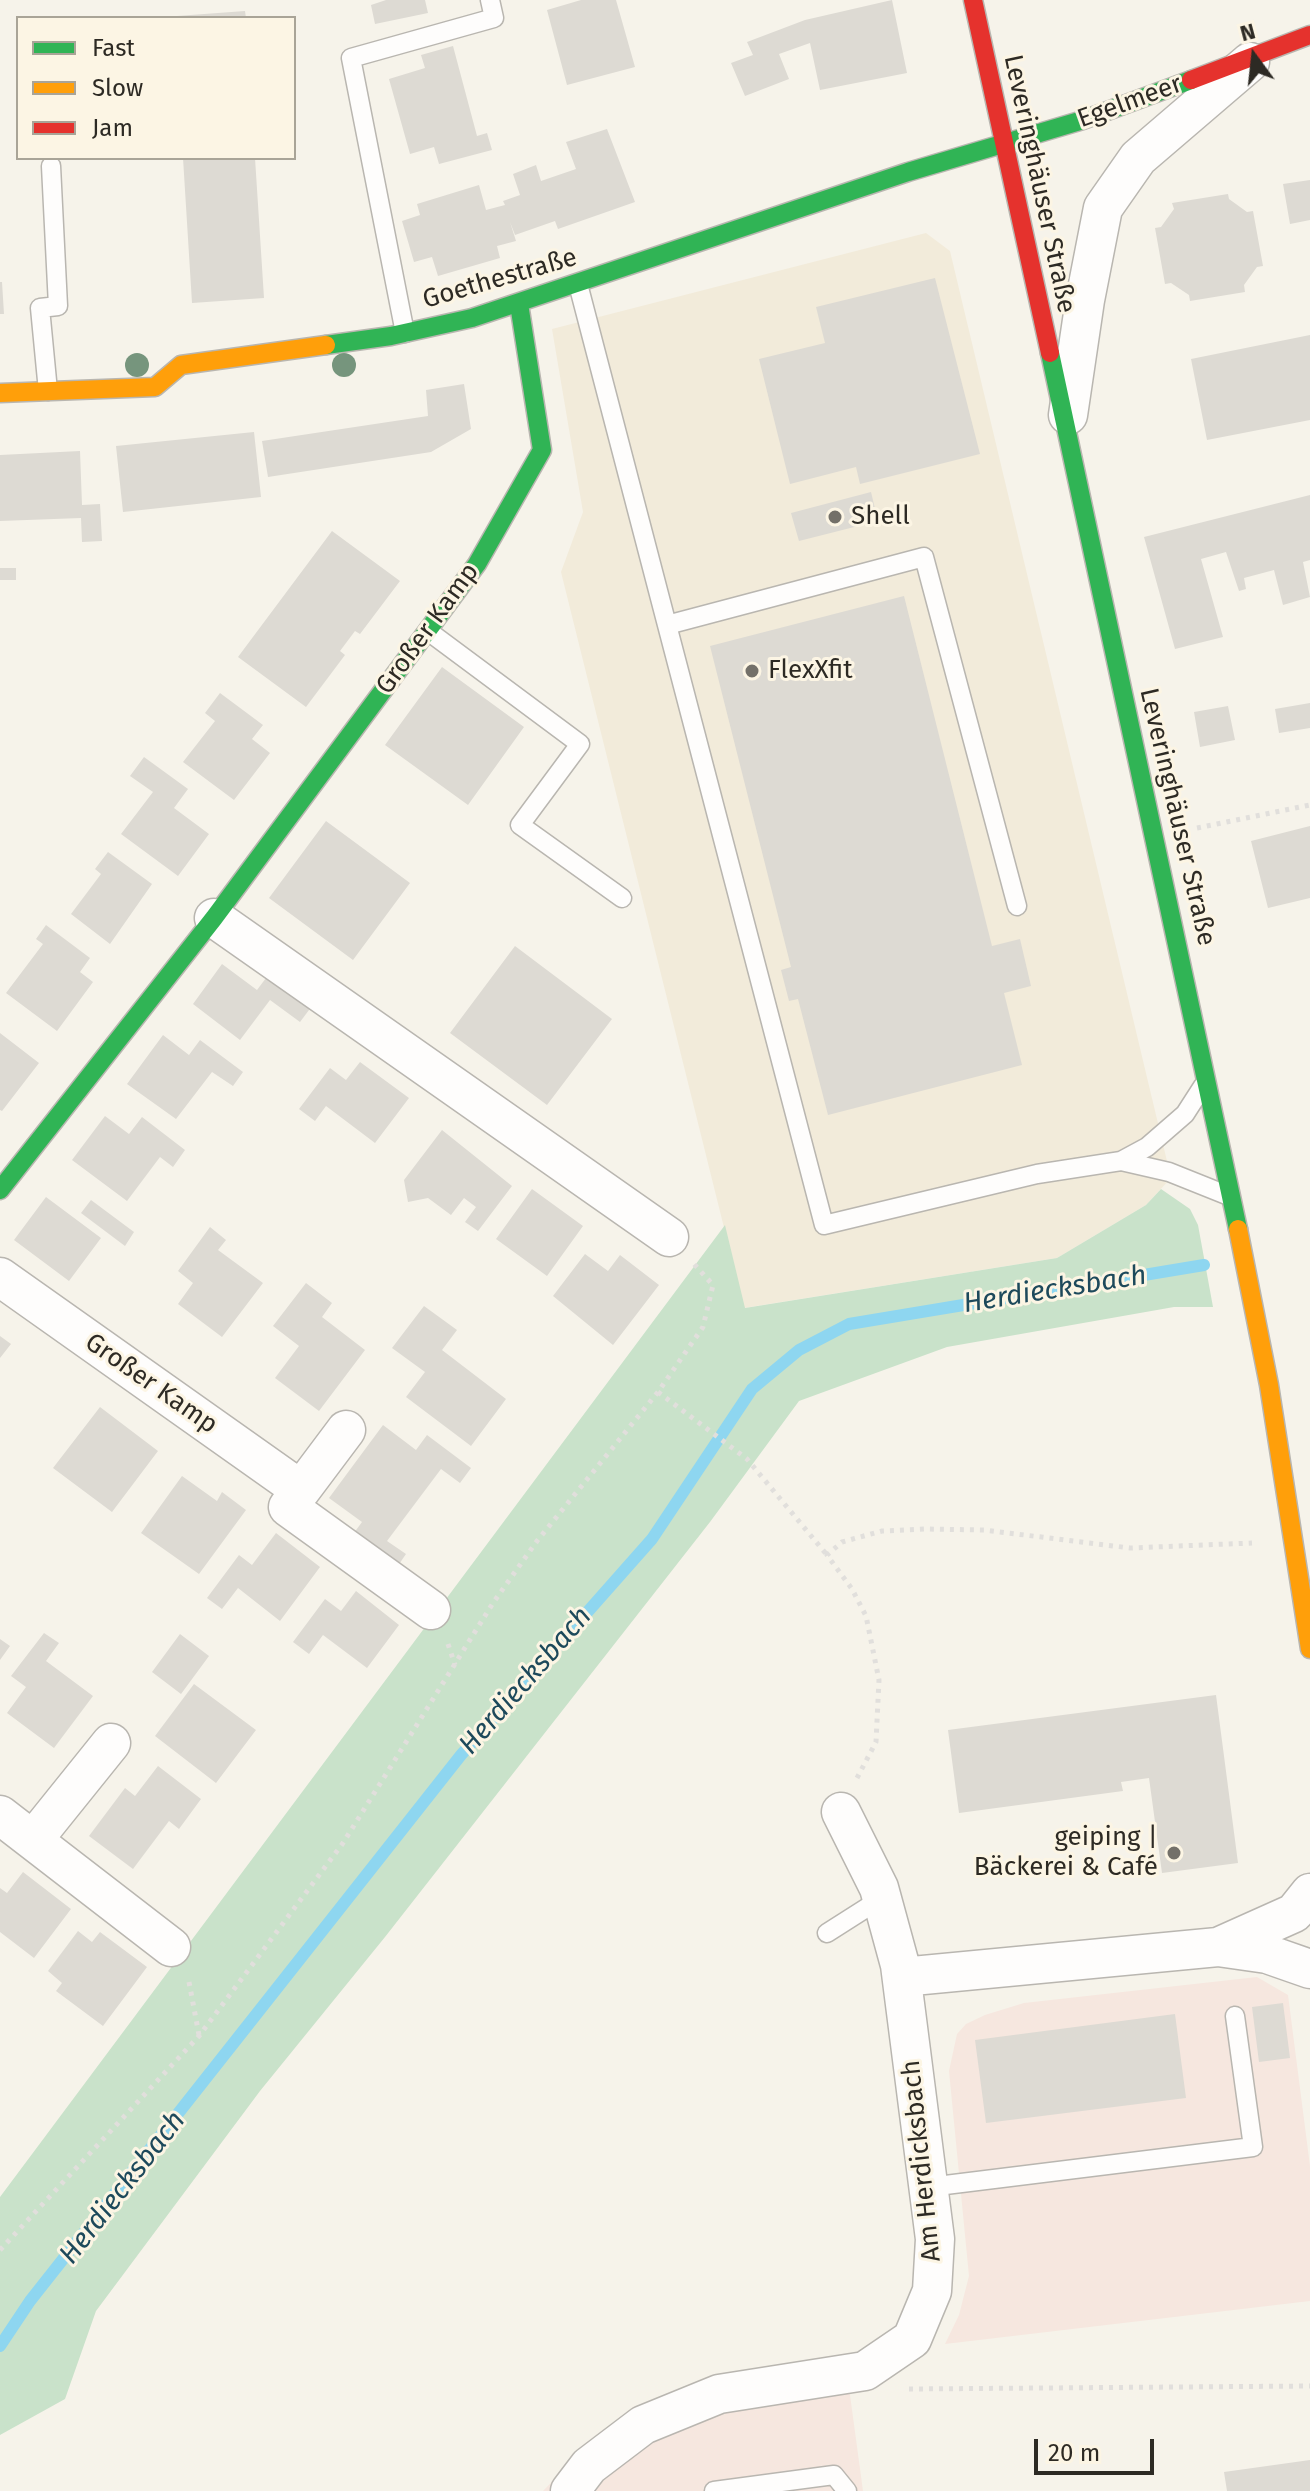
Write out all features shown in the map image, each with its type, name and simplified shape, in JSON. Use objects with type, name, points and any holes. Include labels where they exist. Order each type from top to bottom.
[{"type":"street","name":"Leveringhäuser Straße","points":[[973,0],[1208,1077],[1269,1385],[1310,1649]]},
{"type":"street","name":"Egelmeer","points":[[1003,143],[1083,120],[1310,35]]},
{"type":"street","name":"Egelmeer","points":[[1066,426],[1103,208],[1138,158],[1256,57]]},
{"type":"street","name":"Goethestraße","points":[[0,393],[155,387],[181,365],[405,333],[519,304],[1003,143]]},
{"type":"street","name":"Großer Kamp","points":[[0,1190],[214,918],[477,564],[542,450],[519,304]]},
{"type":"street","points":[[214,918],[669,1237]]},
{"type":"street","name":"Großer Kamp","points":[[0,1277],[301,1490]]},
{"type":"street","points":[[346,1430],[288,1507],[431,1610]]},
{"type":"street","points":[[33,1840],[111,1743]]},
{"type":"street","name":"Am Herdicksbach","points":[[570,2491],[589,2466],[643,2425],[719,2394],[865,2371],[912,2339],[932,2291],[935,2239],[902,1977],[882,1898],[841,1812]]},
{"type":"street","points":[[0,1815],[171,1947]]},
{"type":"street","points":[[1218,1947],[1294,1913],[1310,1893]]},
{"type":"street","points":[[902,1977],[1218,1947],[1267,1954],[1310,1969]]},
{"type":"lane","points":[[405,333],[351,58],[494,18],[490,0]]},
{"type":"lane","points":[[48,391],[40,308],[58,306],[51,166]]},
{"type":"lane","points":[[578,284],[824,1225],[1037,1174],[1121,1161],[1147,1147],[1185,1114],[1208,1077]]},
{"type":"lane","points":[[667,625],[924,557],[1017,906]]},
{"type":"lane","points":[[428,631],[580,744],[520,825],[622,898]]},
{"type":"lane","points":[[1121,1161],[1169,1172],[1232,1197]]},
{"type":"lane","points":[[827,1933],[882,1898]]},
{"type":"lane","points":[[929,2187],[1253,2147],[1235,2016]]},
{"type":"lane","points":[[714,2491],[834,2475],[847,2491]]},
{"type":"path","points":[[1155,836],[1310,805]]},
{"type":"path","points":[[0,2250],[199,2036],[343,1843],[519,1566],[658,1392],[703,1327],[713,1285],[669,1237]]},
{"type":"path","points":[[658,1392],[704,1431],[747,1459],[827,1555],[852,1589],[866,1616],[879,1680],[876,1742],[841,1812]]},
{"type":"path","points":[[827,1555],[842,1542],[860,1534],[926,1529],[984,1530],[1130,1548],[1293,1541]]},
{"type":"path","points":[[171,1947],[190,1983],[199,2036]]},
{"type":"path","points":[[865,2371],[893,2389],[966,2392],[1310,2386]]},
{"type":"shaded area","points":[[926,233],[950,251],[1171,1178],[1146,1205],[1057,1258],[744,1308],[561,572],[583,512],[552,329]]},
{"type":"shaded area","points":[[1257,1977],[1288,1995],[1310,2166],[1310,2301],[945,2344],[959,2315],[969,2276],[949,2071],[957,2034],[966,2024],[985,2015],[1024,2003]]},
{"type":"shaded area","points":[[845,2358],[863,2491],[543,2491],[592,2440],[663,2395],[713,2377]]},
{"type":"green space","points":[[1161,1189],[1190,1209],[1198,1225],[1213,1307],[1174,1307],[947,1347],[799,1401],[710,1522],[385,1937],[260,2091],[96,2311],[65,2399],[0,2435],[0,2197],[725,1225],[745,1308],[1057,1258],[1146,1205]]},
{"type":"building","points":[[386,0],[425,0],[428,13],[375,24],[371,5]]},
{"type":"building","points":[[581,0],[616,0],[635,67],[567,85],[547,10]]},
{"type":"building","points":[[892,0],[907,73],[820,90],[810,43],[779,54],[789,79],[745,96],[731,63],[753,55],[747,42],[805,20]]},
{"type":"building","points":[[245,11],[246,16],[177,16]]},
{"type":"building","points":[[453,46],[477,136],[487,133],[492,150],[439,164],[434,147],[410,154],[389,79],[425,68],[421,55]]},
{"type":"building","points":[[607,129],[635,202],[558,229],[555,221],[515,235],[510,222],[516,241],[497,246],[500,258],[438,276],[432,257],[414,262],[402,221],[420,215],[417,204],[479,185],[486,210],[505,205],[503,201],[520,195],[513,174],[536,165],[541,181],[576,169],[566,142]]},
{"type":"building","points":[[183,160],[255,160],[264,298],[192,303]]},
{"type":"building","points":[[1310,180],[1310,220],[1290,224],[1283,184]]},
{"type":"building","points":[[1228,194],[1229,199],[1247,212],[1253,211],[1263,266],[1257,267],[1244,285],[1245,292],[1190,301],[1189,295],[1171,283],[1165,284],[1155,228],[1161,227],[1174,209],[1172,203]]},
{"type":"building","points":[[935,278],[980,454],[860,484],[856,467],[790,484],[759,359],[825,343],[816,307]]},
{"type":"building","points":[[2,282],[4,314],[0,314]]},
{"type":"building","points":[[1310,335],[1310,420],[1207,440],[1191,359]]},
{"type":"building","points":[[464,384],[471,429],[431,452],[268,477],[262,441],[428,416],[426,390]]},
{"type":"building","points":[[254,432],[261,497],[123,512],[116,446]]},
{"type":"building","points":[[80,451],[82,505],[100,504],[102,541],[82,542],[81,518],[0,521],[0,455]]},
{"type":"building","name":"Shell","points":[[871,492],[878,521],[799,541],[791,513]]},
{"type":"building","points":[[1310,495],[1310,560],[1303,562],[1310,597],[1283,605],[1274,570],[1244,578],[1246,589],[1239,591],[1226,552],[1201,559],[1223,637],[1175,649],[1144,537]]},
{"type":"building","points":[[332,531],[400,581],[360,634],[355,631],[340,651],[345,655],[306,707],[238,657]]},
{"type":"building","points":[[0,568],[16,568],[16,580],[0,580]]},
{"type":"building","points":[[904,596],[992,946],[1020,939],[1031,986],[1004,993],[1022,1065],[828,1115],[798,999],[789,1001],[781,970],[791,967],[710,646]]},
{"type":"building","points":[[442,667],[524,727],[468,805],[385,745]]},
{"type":"building","points":[[220,693],[263,725],[252,739],[270,753],[234,800],[183,762],[215,721],[205,713]]},
{"type":"building","points":[[1310,703],[1310,728],[1279,733],[1275,709]]},
{"type":"building","points":[[1228,706],[1235,740],[1200,747],[1194,712]]},
{"type":"building","points":[[144,757],[188,789],[174,808],[209,834],[178,876],[121,834],[153,792],[130,776]]},
{"type":"building","points":[[326,821],[410,883],[353,960],[269,898]]},
{"type":"building","points":[[1310,826],[1310,898],[1268,908],[1251,841]]},
{"type":"building","points":[[108,852],[152,884],[110,944],[71,914],[101,874],[95,869]]},
{"type":"building","points":[[46,925],[90,958],[80,972],[93,982],[57,1031],[6,993],[43,944],[36,939]]},
{"type":"building","points":[[515,946],[612,1019],[547,1105],[450,1033]]},
{"type":"building","points":[[222,964],[257,990],[269,974],[312,1006],[300,1022],[270,1000],[240,1040],[193,1004]]},
{"type":"building","points":[[0,1033],[39,1063],[2,1111],[0,1110]]},
{"type":"building","points":[[163,1035],[189,1055],[200,1040],[243,1072],[233,1086],[212,1072],[176,1119],[127,1084]]},
{"type":"building","points":[[360,1062],[409,1098],[375,1143],[326,1106],[315,1121],[299,1109],[330,1068],[346,1080]]},
{"type":"building","points":[[105,1116],[129,1134],[142,1117],[185,1150],[173,1167],[160,1157],[127,1201],[72,1160]]},
{"type":"building","points":[[442,1130],[512,1186],[478,1231],[465,1222],[476,1207],[464,1198],[451,1215],[428,1198],[408,1202],[404,1180]]},
{"type":"building","points":[[532,1189],[583,1226],[547,1276],[496,1239]]},
{"type":"building","points":[[46,1197],[101,1238],[69,1281],[14,1240]]},
{"type":"building","points":[[91,1200],[134,1232],[125,1246],[81,1213]]},
{"type":"building","points":[[210,1227],[226,1240],[218,1250],[263,1283],[222,1337],[178,1304],[193,1283],[178,1271]]},
{"type":"building","points":[[585,1254],[608,1271],[620,1255],[659,1285],[613,1345],[553,1296]]},
{"type":"building","points":[[306,1283],[332,1303],[322,1317],[365,1350],[319,1411],[275,1378],[299,1346],[273,1326]]},
{"type":"building","points":[[424,1306],[457,1330],[442,1350],[506,1399],[471,1446],[406,1397],[425,1372],[392,1348]]},
{"type":"building","points":[[0,1336],[11,1344],[0,1358]]},
{"type":"building","points":[[100,1407],[158,1451],[112,1512],[53,1468]]},
{"type":"building","points":[[383,1425],[416,1450],[427,1435],[471,1468],[460,1483],[441,1469],[387,1541],[406,1554],[395,1570],[351,1537],[362,1522],[329,1498]]},
{"type":"building","points":[[182,1476],[217,1501],[222,1492],[246,1510],[199,1574],[141,1533]]},
{"type":"building","points":[[276,1533],[320,1567],[280,1621],[238,1588],[222,1609],[207,1598],[239,1555],[252,1565]]},
{"type":"building","points":[[356,1591],[399,1625],[367,1668],[323,1635],[309,1654],[293,1642],[325,1599],[341,1611]]},
{"type":"building","points":[[44,1633],[59,1643],[46,1661],[93,1696],[54,1748],[7,1713],[26,1687],[11,1676]]},
{"type":"building","points":[[180,1634],[209,1656],[181,1694],[152,1672]]},
{"type":"building","points":[[0,1639],[10,1646],[0,1660]]},
{"type":"building","points":[[194,1684],[256,1730],[216,1783],[155,1736]]},
{"type":"building","points":[[1216,1695],[1238,1863],[1162,1873],[1149,1778],[1121,1782],[1123,1791],[959,1813],[948,1730]]},
{"type":"building","points":[[158,1766],[201,1799],[179,1829],[169,1821],[133,1869],[89,1836],[125,1788],[135,1796]]},
{"type":"building","points":[[23,1872],[71,1909],[34,1958],[0,1932],[0,1888],[7,1893]]},
{"type":"building","points":[[78,1931],[92,1942],[100,1932],[147,1967],[103,2026],[56,1991],[62,1983],[48,1971]]},
{"type":"building","points":[[1283,2003],[1290,2058],[1259,2062],[1252,2007]]},
{"type":"building","points":[[1175,2014],[1186,2098],[986,2123],[975,2040]]},
{"type":"building","points":[[1310,2460],[1310,2491],[1227,2491],[1224,2472]]},
{"type":"waterway","name":"Herdiecksbach","points":[[0,2346],[30,2301],[461,1755],[652,1539],[752,1389],[799,1350],[849,1324],[1204,1265]]},
{"type":"traffic: fast","points":[[326,345],[391,336],[472,318],[908,172],[1083,120],[1191,80]]},
{"type":"traffic: fast","points":[[0,1190],[214,918],[477,564],[542,450],[519,304]]},
{"type":"traffic: fast","points":[[1050,353],[1238,1229]]},
{"type":"traffic: slow","points":[[0,393],[155,387],[181,365],[326,345]]},
{"type":"traffic: slow","points":[[1238,1229],[1269,1385],[1310,1649]]},
{"type":"traffic: jam","points":[[973,0],[1050,353]]},
{"type":"traffic: jam","points":[[1191,80],[1310,35]]},
{"type":"place","name":"Shell","points":[[835,517]]},
{"type":"place","name":"FlexXfit","points":[[752,671]]},
{"type":"place","name":"geiping | Bäckerei & Café","points":[[1174,1853]]}]
